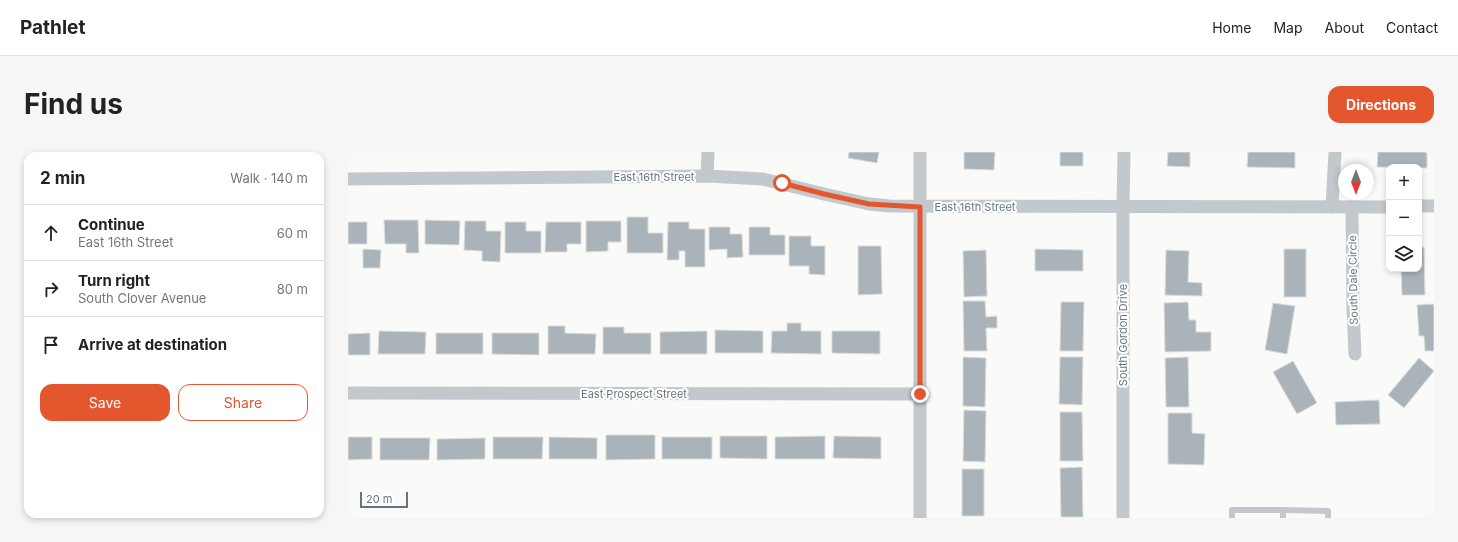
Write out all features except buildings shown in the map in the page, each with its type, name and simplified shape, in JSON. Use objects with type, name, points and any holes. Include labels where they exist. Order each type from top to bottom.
[{"type":"street","points":[[707,176],[708,152]]},
{"type":"street","points":[[920,152],[920,518]]},
{"type":"street","name":"South Gordon Drive","points":[[1123,518],[1124,152]]},
{"type":"street","points":[[1332,207],[1335,152]]},
{"type":"street","name":"East 16th Street","points":[[348,179],[707,176],[764,179],[869,204],[920,207],[1386,206]]},
{"type":"street","points":[[1422,206],[1434,206]]},
{"type":"street","name":"South Dale Circle","points":[[1352,207],[1355,354]]},
{"type":"street","name":"East Prospect Street","points":[[348,393],[920,394]]},
{"type":"lane","points":[[1232,518],[1232,510],[1328,511],[1328,518]]},
{"type":"lane","points":[[1282,510],[1283,518]]},
{"type":"route","points":[[782,183],[869,204],[920,207],[920,394]]}]
